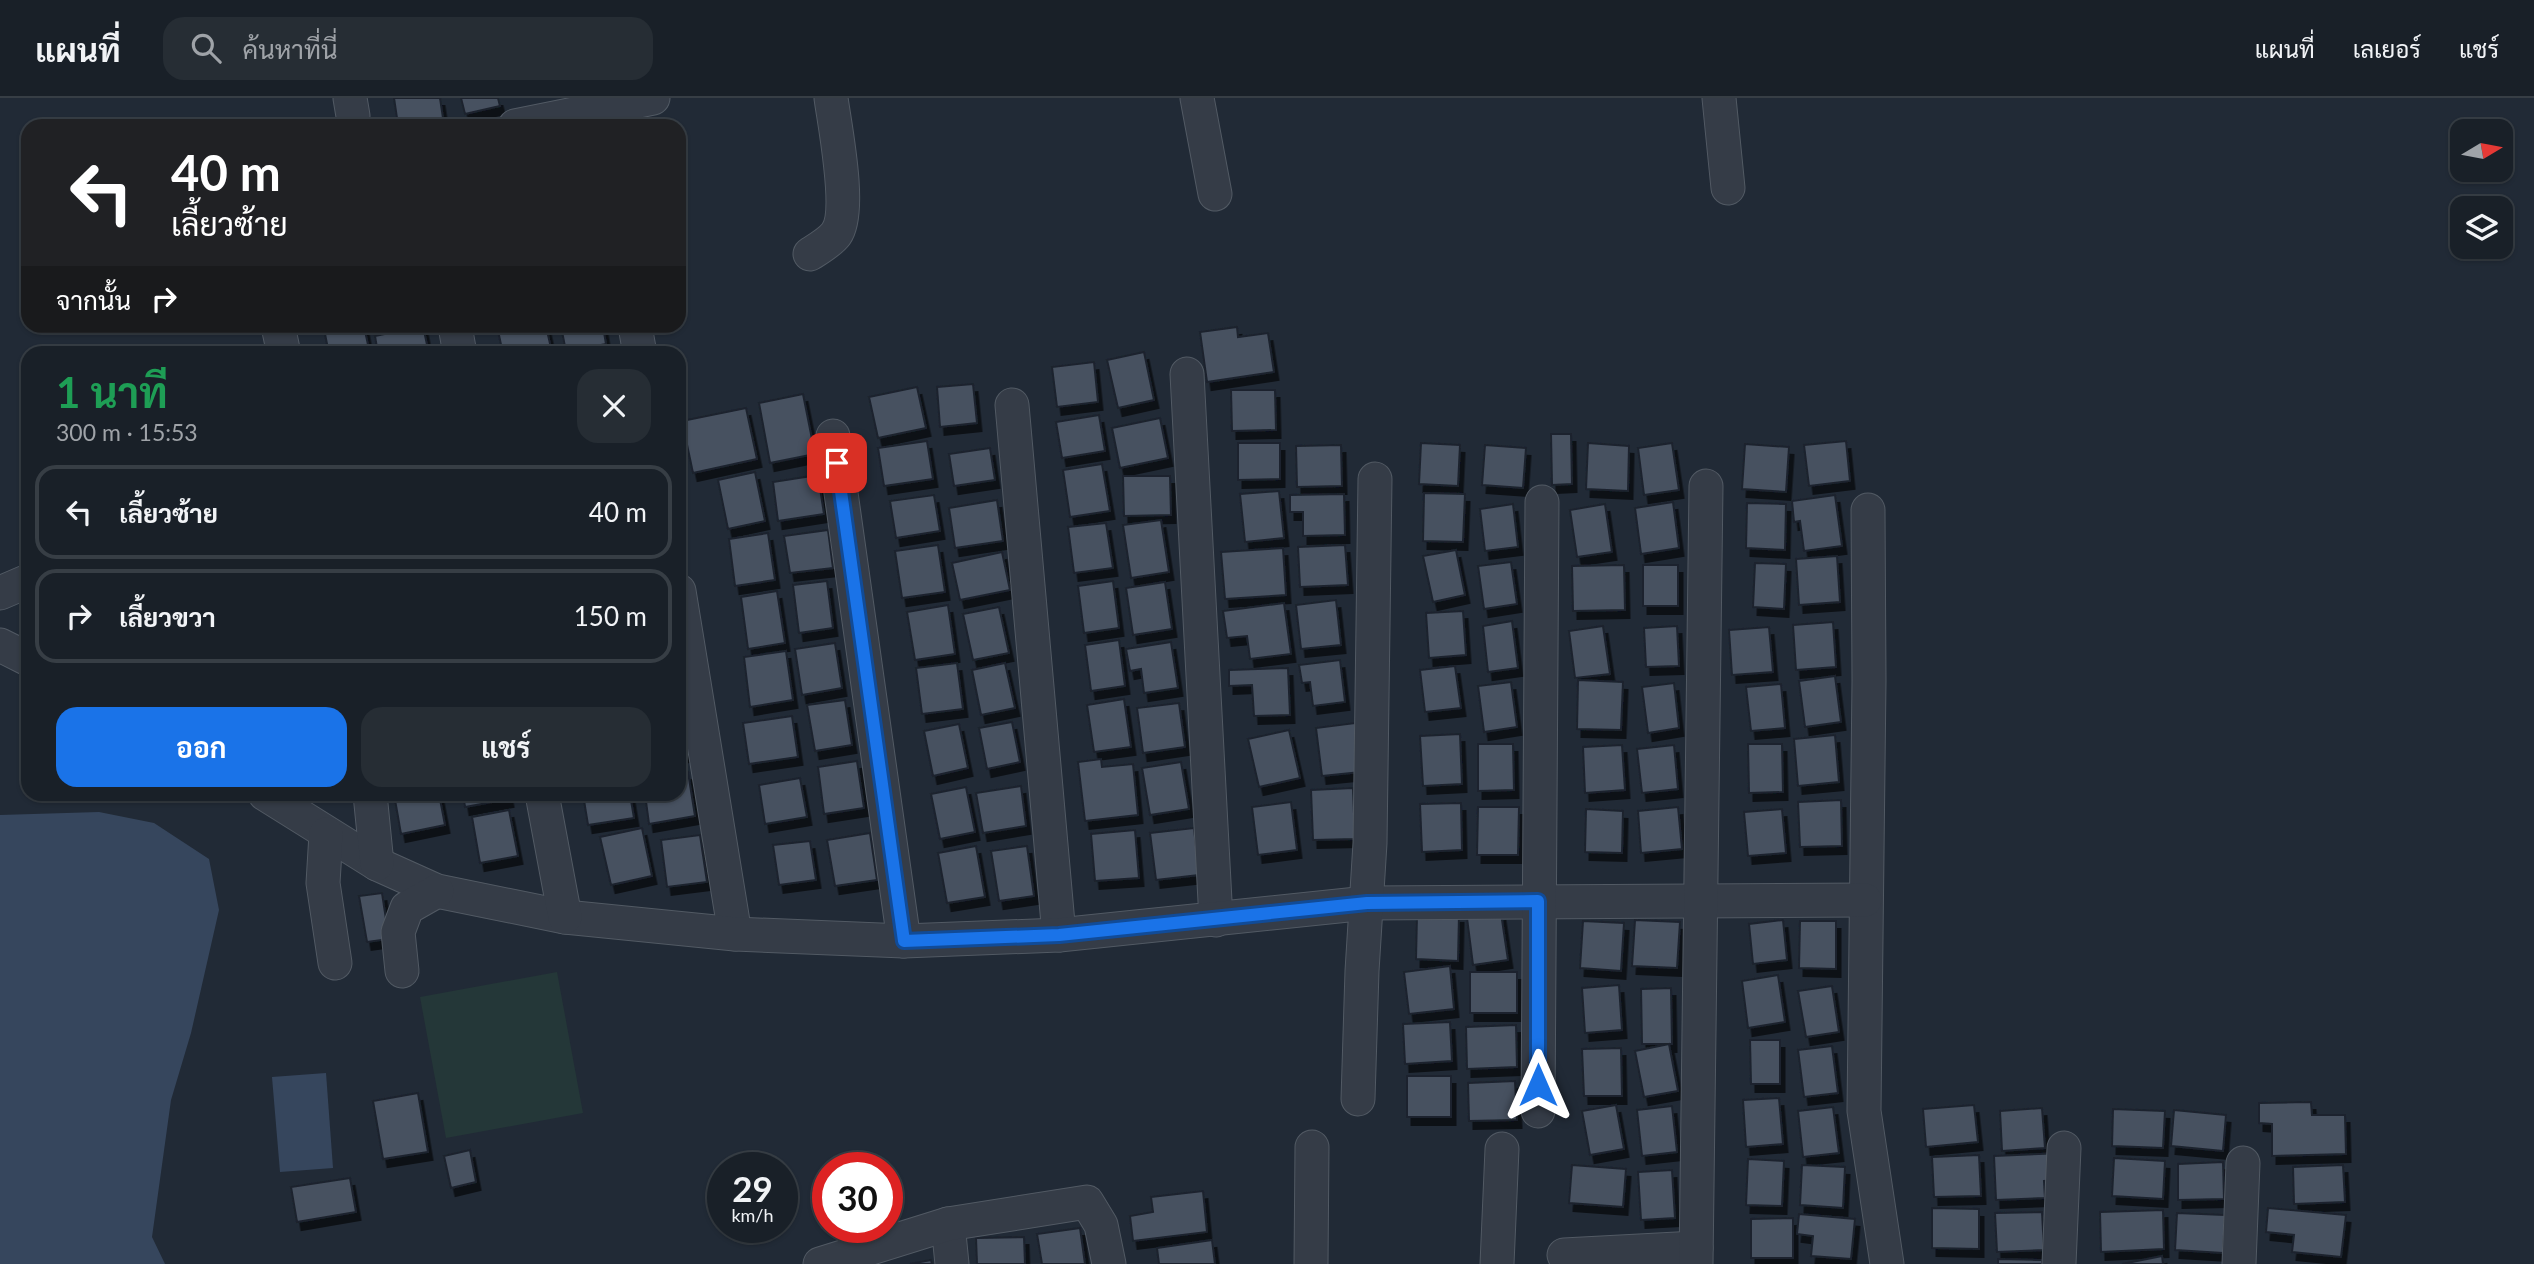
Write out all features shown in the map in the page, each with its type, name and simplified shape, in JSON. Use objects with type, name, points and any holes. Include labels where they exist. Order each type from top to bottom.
[{"type":"street","points":[[549,119],[653,98]]},
{"type":"street","points":[[810,254],[836,235],[843,218],[842,183],[831,98]]},
{"type":"street","points":[[1197,98],[1215,194]]},
{"type":"street","points":[[1719,98],[1728,188]]},
{"type":"street","points":[[1187,374],[1216,920]]},
{"type":"street","points":[[1012,405],[1059,935]]},
{"type":"street","points":[[833,436],[904,941]]},
{"type":"street","points":[[1358,1099],[1370,843],[1375,480]]},
{"type":"street","points":[[1564,1255],[1696,1256],[1706,486]]},
{"type":"street","points":[[1538,1111],[1542,502]]},
{"type":"street","points":[[1868,510],[1869,681],[1864,1111],[1887,1264]]},
{"type":"street","points":[[0,593],[21,584]]},
{"type":"street","points":[[686,634],[735,934]]},
{"type":"street","points":[[0,645],[21,656]]},
{"type":"street","points":[[276,801],[377,864],[437,891],[565,917],[735,934],[904,941],[1059,935],[1367,903],[1865,900]]},
{"type":"street","points":[[371,801],[377,864]]},
{"type":"street","points":[[543,801],[565,917]]},
{"type":"street","points":[[326,834],[323,883],[335,963]]},
{"type":"street","points":[[402,971],[398,932],[407,908],[437,891]]},
{"type":"street","points":[[1311,1264],[1312,1147]]},
{"type":"street","points":[[2059,1264],[2063,1148]]},
{"type":"street","points":[[1497,1264],[1502,1149]]},
{"type":"street","points":[[2239,1264],[2243,1163]]},
{"type":"street","points":[[820,1264],[948,1224],[1087,1202],[1101,1225],[1110,1264]]},
{"type":"street","points":[[948,1224],[952,1264]]},
{"type":"shaded area","points":[[557,972],[583,1113],[446,1138],[420,997]]},
{"type":"water","points":[[99,812],[154,823],[209,859],[219,910],[191,1033],[171,1100],[152,1237],[165,1264],[0,1264],[0,815]]},
{"type":"water","points":[[326,1073],[333,1168],[280,1172],[272,1077]]},
{"type":"building","points":[[394,98],[440,98],[443,118],[397,119]]},
{"type":"building","points":[[461,98],[498,98],[500,106],[465,114]]},
{"type":"building","points":[[1237,327],[1238,337],[1268,333],[1274,372],[1207,382],[1200,332]]},
{"type":"building","points":[[366,333],[368,346],[327,346],[325,334]]},
{"type":"building","points":[[389,333],[424,333],[427,346],[377,346],[375,336]]},
{"type":"building","points":[[498,333],[548,333],[551,346],[501,346]]},
{"type":"building","points":[[562,333],[604,333],[606,344],[565,346]]},
{"type":"building","points":[[1144,352],[1154,400],[1118,408],[1107,360]]},
{"type":"building","points":[[1094,362],[1098,402],[1057,407],[1052,367]]},
{"type":"building","points":[[973,384],[977,423],[940,427],[937,387]]},
{"type":"building","points":[[917,387],[926,428],[878,438],[869,397]]},
{"type":"building","points":[[1231,390],[1275,390],[1276,430],[1232,431]]},
{"type":"building","points":[[803,394],[815,454],[770,463],[759,403]]},
{"type":"building","points":[[746,408],[757,459],[693,473],[686,440],[686,420]]},
{"type":"building","points":[[1099,415],[1105,451],[1062,458],[1056,422]]},
{"type":"building","points":[[1160,418],[1168,458],[1120,468],[1112,428]]},
{"type":"building","points":[[1551,434],[1571,434],[1572,484],[1552,485]]},
{"type":"building","points":[[927,441],[933,479],[884,486],[878,448]]},
{"type":"building","points":[[1846,441],[1850,481],[1809,486],[1804,445]]},
{"type":"building","points":[[1238,443],[1280,443],[1280,479],[1238,480]]},
{"type":"building","points":[[1421,443],[1460,445],[1458,486],[1419,484]]},
{"type":"building","points":[[1588,443],[1629,446],[1628,491],[1586,489]]},
{"type":"building","points":[[1672,443],[1679,490],[1644,495],[1638,448]]},
{"type":"building","points":[[1745,444],[1789,447],[1786,492],[1742,489]]},
{"type":"building","points":[[1341,445],[1342,486],[1297,487],[1296,446]]},
{"type":"building","points":[[1485,445],[1526,448],[1523,488],[1482,485]]},
{"type":"building","points":[[990,448],[995,480],[954,486],[949,454]]},
{"type":"building","points":[[1102,464],[1110,511],[1070,517],[1063,470]]},
{"type":"building","points":[[755,472],[765,521],[728,529],[718,480]]},
{"type":"building","points":[[818,475],[824,514],[778,521],[773,482]]},
{"type":"building","points":[[1123,476],[1170,476],[1171,515],[1124,516]]},
{"type":"building","points":[[1279,491],[1284,538],[1245,542],[1240,494]]},
{"type":"building","points":[[1424,493],[1465,494],[1463,542],[1423,541]]},
{"type":"building","points":[[1344,494],[1345,535],[1303,536],[1303,512],[1290,512],[1290,495]]},
{"type":"building","points":[[934,495],[940,531],[896,538],[890,501]]},
{"type":"building","points":[[1835,495],[1842,546],[1804,551],[1800,521],[1794,522],[1792,501]]},
{"type":"building","points":[[997,500],[1003,541],[955,548],[949,508]]},
{"type":"building","points":[[1673,502],[1679,548],[1641,554],[1635,508]]},
{"type":"building","points":[[1747,503],[1786,504],[1785,550],[1746,548]]},
{"type":"building","points":[[1513,504],[1518,547],[1485,551],[1480,509]]},
{"type":"building","points":[[1605,504],[1612,552],[1577,557],[1570,510]]},
{"type":"building","points":[[1161,520],[1169,572],[1131,578],[1123,525]]},
{"type":"building","points":[[1106,523],[1113,568],[1074,573],[1068,527]]},
{"type":"building","points":[[828,530],[833,568],[790,573],[784,536]]},
{"type":"building","points":[[768,533],[775,580],[735,586],[729,539]]},
{"type":"building","points":[[938,545],[945,592],[902,598],[895,551]]},
{"type":"building","points":[[1345,545],[1348,585],[1300,587],[1298,547]]},
{"type":"building","points":[[1283,548],[1286,595],[1225,599],[1221,552]]},
{"type":"building","points":[[1456,550],[1465,595],[1433,602],[1423,556]]},
{"type":"building","points":[[1002,552],[1010,590],[960,600],[952,563]]},
{"type":"building","points":[[1837,556],[1840,602],[1799,605],[1796,559]]},
{"type":"building","points":[[1511,562],[1517,604],[1484,609],[1478,566]]},
{"type":"building","points":[[1755,563],[1786,564],[1784,609],[1753,607]]},
{"type":"building","points":[[1624,565],[1625,610],[1573,611],[1572,566]]},
{"type":"building","points":[[1643,565],[1678,565],[1678,606],[1643,606]]},
{"type":"building","points":[[827,581],[833,628],[799,633],[793,585]]},
{"type":"building","points":[[1113,581],[1119,628],[1084,633],[1078,586]]},
{"type":"building","points":[[1165,582],[1172,629],[1133,635],[1126,588]]},
{"type":"building","points":[[777,591],[785,643],[748,649],[741,597]]},
{"type":"building","points":[[1336,600],[1341,645],[1301,649],[1296,605]]},
{"type":"building","points":[[1284,603],[1291,654],[1250,659],[1247,636],[1227,638],[1223,611]]},
{"type":"building","points":[[948,605],[955,654],[915,660],[907,612]]},
{"type":"building","points":[[999,607],[1009,653],[973,660],[963,614]]},
{"type":"building","points":[[1463,611],[1466,655],[1429,658],[1426,613]]},
{"type":"building","points":[[1512,621],[1518,668],[1488,672],[1483,626]]},
{"type":"building","points":[[1833,622],[1836,667],[1796,670],[1793,625]]},
{"type":"building","points":[[1603,626],[1610,674],[1575,678],[1569,631]]},
{"type":"building","points":[[1677,626],[1679,666],[1646,667],[1644,628]]},
{"type":"building","points":[[1769,627],[1773,672],[1732,675],[1729,630]]},
{"type":"building","points":[[1119,640],[1125,686],[1091,691],[1085,645]]},
{"type":"building","points":[[1171,642],[1178,688],[1144,693],[1141,669],[1130,671],[1126,649]]},
{"type":"building","points":[[835,643],[842,688],[802,695],[795,649]]},
{"type":"building","points":[[786,651],[793,700],[750,707],[744,657]]},
{"type":"building","points":[[1340,660],[1345,702],[1313,706],[1310,682],[1302,683],[1299,665]]},
{"type":"building","points":[[957,663],[963,709],[922,714],[916,668]]},
{"type":"building","points":[[1005,663],[1015,708],[981,715],[972,670]]},
{"type":"building","points":[[1455,666],[1461,708],[1425,712],[1420,670]]},
{"type":"building","points":[[1288,668],[1290,715],[1254,716],[1252,685],[1229,686],[1229,670]]},
{"type":"building","points":[[1835,676],[1841,722],[1805,727],[1799,681]]},
{"type":"building","points":[[1578,680],[1623,682],[1621,730],[1577,729]]},
{"type":"building","points":[[1511,682],[1517,727],[1484,732],[1478,686]]},
{"type":"building","points":[[1674,683],[1679,728],[1648,733],[1642,687]]},
{"type":"building","points":[[1781,684],[1785,728],[1751,731],[1746,687]]},
{"type":"building","points":[[1124,699],[1131,747],[1094,752],[1087,705]]},
{"type":"building","points":[[845,700],[852,745],[815,751],[807,705]]},
{"type":"building","points":[[1179,703],[1185,747],[1143,753],[1137,708]]},
{"type":"building","points":[[792,716],[798,757],[749,764],[743,723]]},
{"type":"building","points":[[1012,722],[1020,762],[987,769],[979,728]]},
{"type":"building","points":[[1355,723],[1361,772],[1322,776],[1316,728]]},
{"type":"building","points":[[959,724],[968,768],[933,776],[924,731]]},
{"type":"building","points":[[1289,730],[1300,778],[1259,787],[1248,739]]},
{"type":"building","points":[[1460,734],[1462,784],[1423,786],[1420,736]]},
{"type":"building","points":[[1835,735],[1839,782],[1798,786],[1794,739]]},
{"type":"building","points":[[1478,744],[1513,744],[1514,790],[1478,791]]},
{"type":"building","points":[[1748,744],[1782,744],[1783,792],[1749,793]]},
{"type":"building","points":[[1622,745],[1625,790],[1585,793],[1583,747]]},
{"type":"building","points":[[1674,745],[1678,789],[1642,793],[1637,749]]},
{"type":"building","points":[[1101,759],[1102,767],[1133,764],[1138,815],[1085,821],[1078,762]]},
{"type":"building","points":[[857,761],[864,808],[824,814],[818,767]]},
{"type":"building","points":[[1181,762],[1189,809],[1150,815],[1142,768]]},
{"type":"building","points":[[686,772],[695,816],[649,824],[646,801],[686,801]]},
{"type":"building","points":[[800,778],[807,817],[765,824],[759,785]]},
{"type":"building","points":[[1021,786],[1026,826],[983,833],[976,793]]},
{"type":"building","points":[[966,787],[975,832],[940,839],[931,794]]},
{"type":"building","points":[[1353,788],[1355,839],[1313,840],[1311,790]]},
{"type":"building","points":[[1841,800],[1842,846],[1800,847],[1798,802]]},
{"type":"building","points":[[395,801],[440,801],[445,825],[401,834]]},
{"type":"building","points":[[464,801],[498,801],[465,807]]},
{"type":"building","points":[[584,801],[631,801],[634,818],[588,825]]},
{"type":"building","points":[[1291,802],[1297,850],[1258,855],[1252,807]]},
{"type":"building","points":[[1461,803],[1462,850],[1422,852],[1420,804]]},
{"type":"building","points":[[1478,807],[1519,807],[1518,855],[1477,855]]},
{"type":"building","points":[[1678,807],[1682,849],[1641,853],[1638,811]]},
{"type":"building","points":[[1586,809],[1623,811],[1622,853],[1585,852]]},
{"type":"building","points":[[1782,809],[1786,853],[1748,856],[1744,812]]},
{"type":"building","points":[[509,810],[518,856],[480,863],[472,817]]},
{"type":"building","points":[[642,828],[652,876],[611,885],[600,837]]},
{"type":"building","points":[[1194,828],[1199,875],[1156,880],[1150,833]]},
{"type":"building","points":[[1135,830],[1139,878],[1095,881],[1091,834]]},
{"type":"building","points":[[870,833],[877,880],[835,886],[827,840]]},
{"type":"building","points":[[700,835],[707,882],[667,887],[661,840]]},
{"type":"building","points":[[810,841],[816,880],[779,885],[773,845]]},
{"type":"building","points":[[976,846],[985,897],[947,903],[938,853]]},
{"type":"building","points":[[1027,846],[1034,896],[999,901],[991,851]]},
{"type":"building","points":[[382,893],[389,939],[367,942],[359,896]]},
{"type":"building","points":[[1501,913],[1508,960],[1473,965],[1467,918]]},
{"type":"building","points":[[1417,914],[1459,915],[1458,961],[1416,959]]},
{"type":"building","points":[[1635,920],[1680,922],[1677,968],[1632,966]]},
{"type":"building","points":[[1783,920],[1787,960],[1753,964],[1749,924]]},
{"type":"building","points":[[1583,921],[1624,923],[1621,971],[1580,968]]},
{"type":"building","points":[[1800,921],[1836,921],[1836,969],[1799,968]]},
{"type":"building","points":[[1450,966],[1454,1009],[1409,1014],[1404,972]]},
{"type":"building","points":[[1470,972],[1517,972],[1517,1013],[1470,1013]]},
{"type":"building","points":[[1778,975],[1785,1022],[1748,1028],[1742,981]]},
{"type":"building","points":[[1619,985],[1622,1030],[1585,1033],[1582,988]]},
{"type":"building","points":[[1832,986],[1839,1032],[1806,1037],[1798,991]]},
{"type":"building","points":[[1671,988],[1672,1044],[1642,1044],[1641,989]]},
{"type":"building","points":[[1450,1022],[1452,1061],[1405,1064],[1403,1024]]},
{"type":"building","points":[[1516,1025],[1517,1067],[1467,1069],[1466,1027]]},
{"type":"building","points":[[1750,1040],[1780,1040],[1780,1084],[1751,1084]]},
{"type":"building","points":[[1669,1044],[1678,1091],[1644,1097],[1635,1051]]},
{"type":"building","points":[[1832,1046],[1838,1093],[1804,1097],[1798,1050]]},
{"type":"building","points":[[1621,1048],[1622,1096],[1584,1096],[1582,1049]]},
{"type":"building","points":[[1407,1076],[1451,1076],[1451,1117],[1407,1117]]},
{"type":"building","points":[[1515,1081],[1517,1120],[1469,1121],[1468,1083]]},
{"type":"building","points":[[418,1093],[428,1152],[383,1159],[373,1101]]},
{"type":"building","points":[[1779,1098],[1783,1144],[1746,1147],[1743,1100]]},
{"type":"building","points":[[2311,1102],[2312,1115],[2345,1115],[2346,1154],[2272,1156],[2272,1124],[2259,1123],[2259,1103]]},
{"type":"building","points":[[1616,1105],[1624,1149],[1590,1155],[1582,1111]]},
{"type":"building","points":[[1974,1105],[1978,1142],[1926,1147],[1923,1109]]},
{"type":"building","points":[[1672,1106],[1677,1152],[1642,1156],[1637,1110]]},
{"type":"building","points":[[1833,1107],[1839,1153],[1803,1157],[1798,1111]]},
{"type":"building","points":[[2042,1108],[2045,1148],[2002,1151],[2000,1111]]},
{"type":"building","points":[[2113,1109],[2165,1111],[2163,1148],[2112,1146]]},
{"type":"building","points":[[2174,1110],[2226,1115],[2223,1151],[2171,1146]]},
{"type":"building","points":[[470,1150],[476,1182],[451,1188],[444,1156]]},
{"type":"building","points":[[2063,1153],[2064,1180],[2044,1181],[2045,1198],[1996,1200],[1994,1156]]},
{"type":"building","points":[[1979,1155],[1981,1196],[1934,1197],[1932,1157]]},
{"type":"building","points":[[2114,1158],[2165,1161],[2163,1199],[2112,1196]]},
{"type":"building","points":[[1748,1159],[1784,1161],[1782,1206],[1746,1205]]},
{"type":"building","points":[[2223,1162],[2224,1199],[2178,1200],[2178,1164]]},
{"type":"building","points":[[1572,1165],[1626,1169],[1623,1207],[1569,1203]]},
{"type":"building","points":[[1802,1165],[1845,1167],[1843,1208],[1800,1205]]},
{"type":"building","points":[[2343,1165],[2345,1202],[2294,1204],[2293,1167]]},
{"type":"building","points":[[1672,1170],[1675,1218],[1641,1220],[1638,1172]]},
{"type":"building","points":[[350,1178],[356,1212],[297,1222],[291,1187]]},
{"type":"building","points":[[1203,1191],[1207,1232],[1133,1241],[1130,1216],[1153,1212],[1151,1197]]},
{"type":"building","points":[[1932,1208],[1979,1209],[1979,1249],[1932,1248]]},
{"type":"building","points":[[2268,1208],[2346,1215],[2341,1257],[2292,1252],[2294,1235],[2266,1232]]},
{"type":"building","points":[[2163,1210],[2164,1249],[2101,1252],[2100,1212]]},
{"type":"building","points":[[2042,1212],[2044,1250],[1997,1252],[1995,1213]]},
{"type":"building","points":[[2177,1213],[2225,1215],[2223,1253],[2175,1250]]},
{"type":"building","points":[[1799,1214],[1855,1219],[1851,1259],[1811,1256],[1813,1236],[1797,1234]]},
{"type":"building","points":[[1793,1218],[1793,1258],[1751,1258],[1751,1219]]},
{"type":"building","points":[[1080,1228],[1085,1264],[1042,1264],[1037,1234]]},
{"type":"building","points":[[1024,1237],[1025,1264],[977,1264],[976,1238]]},
{"type":"building","points":[[1212,1240],[1215,1264],[1159,1264],[1157,1248]]},
{"type":"building","points":[[2162,1256],[2163,1264],[2122,1264]]},
{"type":"building","points":[[1998,1259],[2042,1260],[2042,1264],[1998,1264]]},
{"type":"building","points":[[931,1260],[932,1264],[910,1264]]},
{"type":"route","points":[[837,463],[904,941],[1059,935],[1367,903],[1538,901],[1538,1085]]}]
